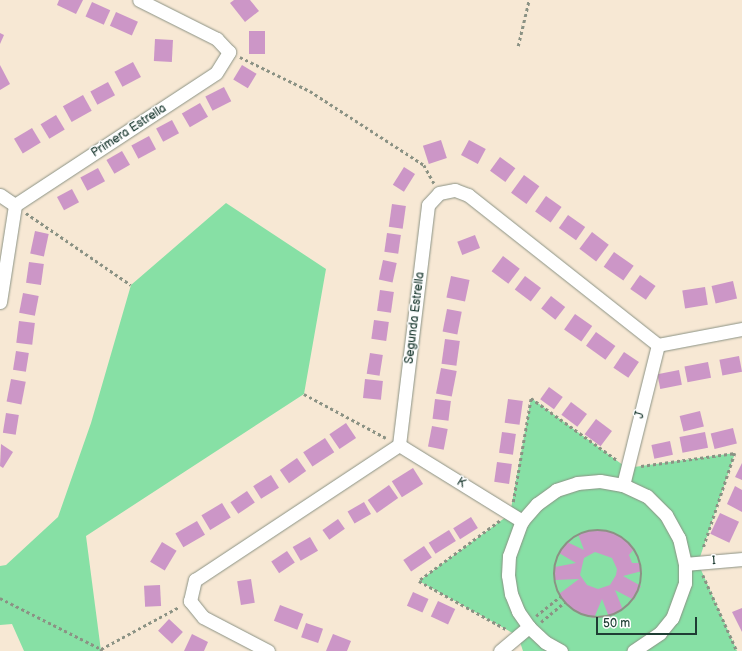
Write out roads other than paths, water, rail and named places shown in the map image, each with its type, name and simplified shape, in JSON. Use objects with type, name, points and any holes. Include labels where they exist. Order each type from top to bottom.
[{"type":"street","name":"Primera Estrella","points":[[15,205],[216,73],[229,52],[217,39],[139,0]]},
{"type":"street","name":"Segunda Estrella","points":[[399,445],[428,205],[439,193],[455,190],[468,195],[658,344]]},
{"type":"street","points":[[0,195],[15,205],[0,302]]},
{"type":"street","points":[[658,344],[742,329]]},
{"type":"street","name":"J","points":[[623,485],[658,344]]},
{"type":"street","points":[[268,651],[202,617],[190,601],[195,580],[399,445]]},
{"type":"street","name":"K","points":[[399,445],[522,521]]},
{"type":"street","points":[[561,651],[545,642],[529,627],[511,594],[508,575],[514,538],[522,521],[537,504],[556,490],[577,483],[600,481],[623,485],[647,496],[666,515],[692,563],[672,618],[660,632],[633,651]]},
{"type":"street","name":"I","points":[[692,563],[742,559]]},
{"type":"street","points":[[500,651],[529,627]]}]
